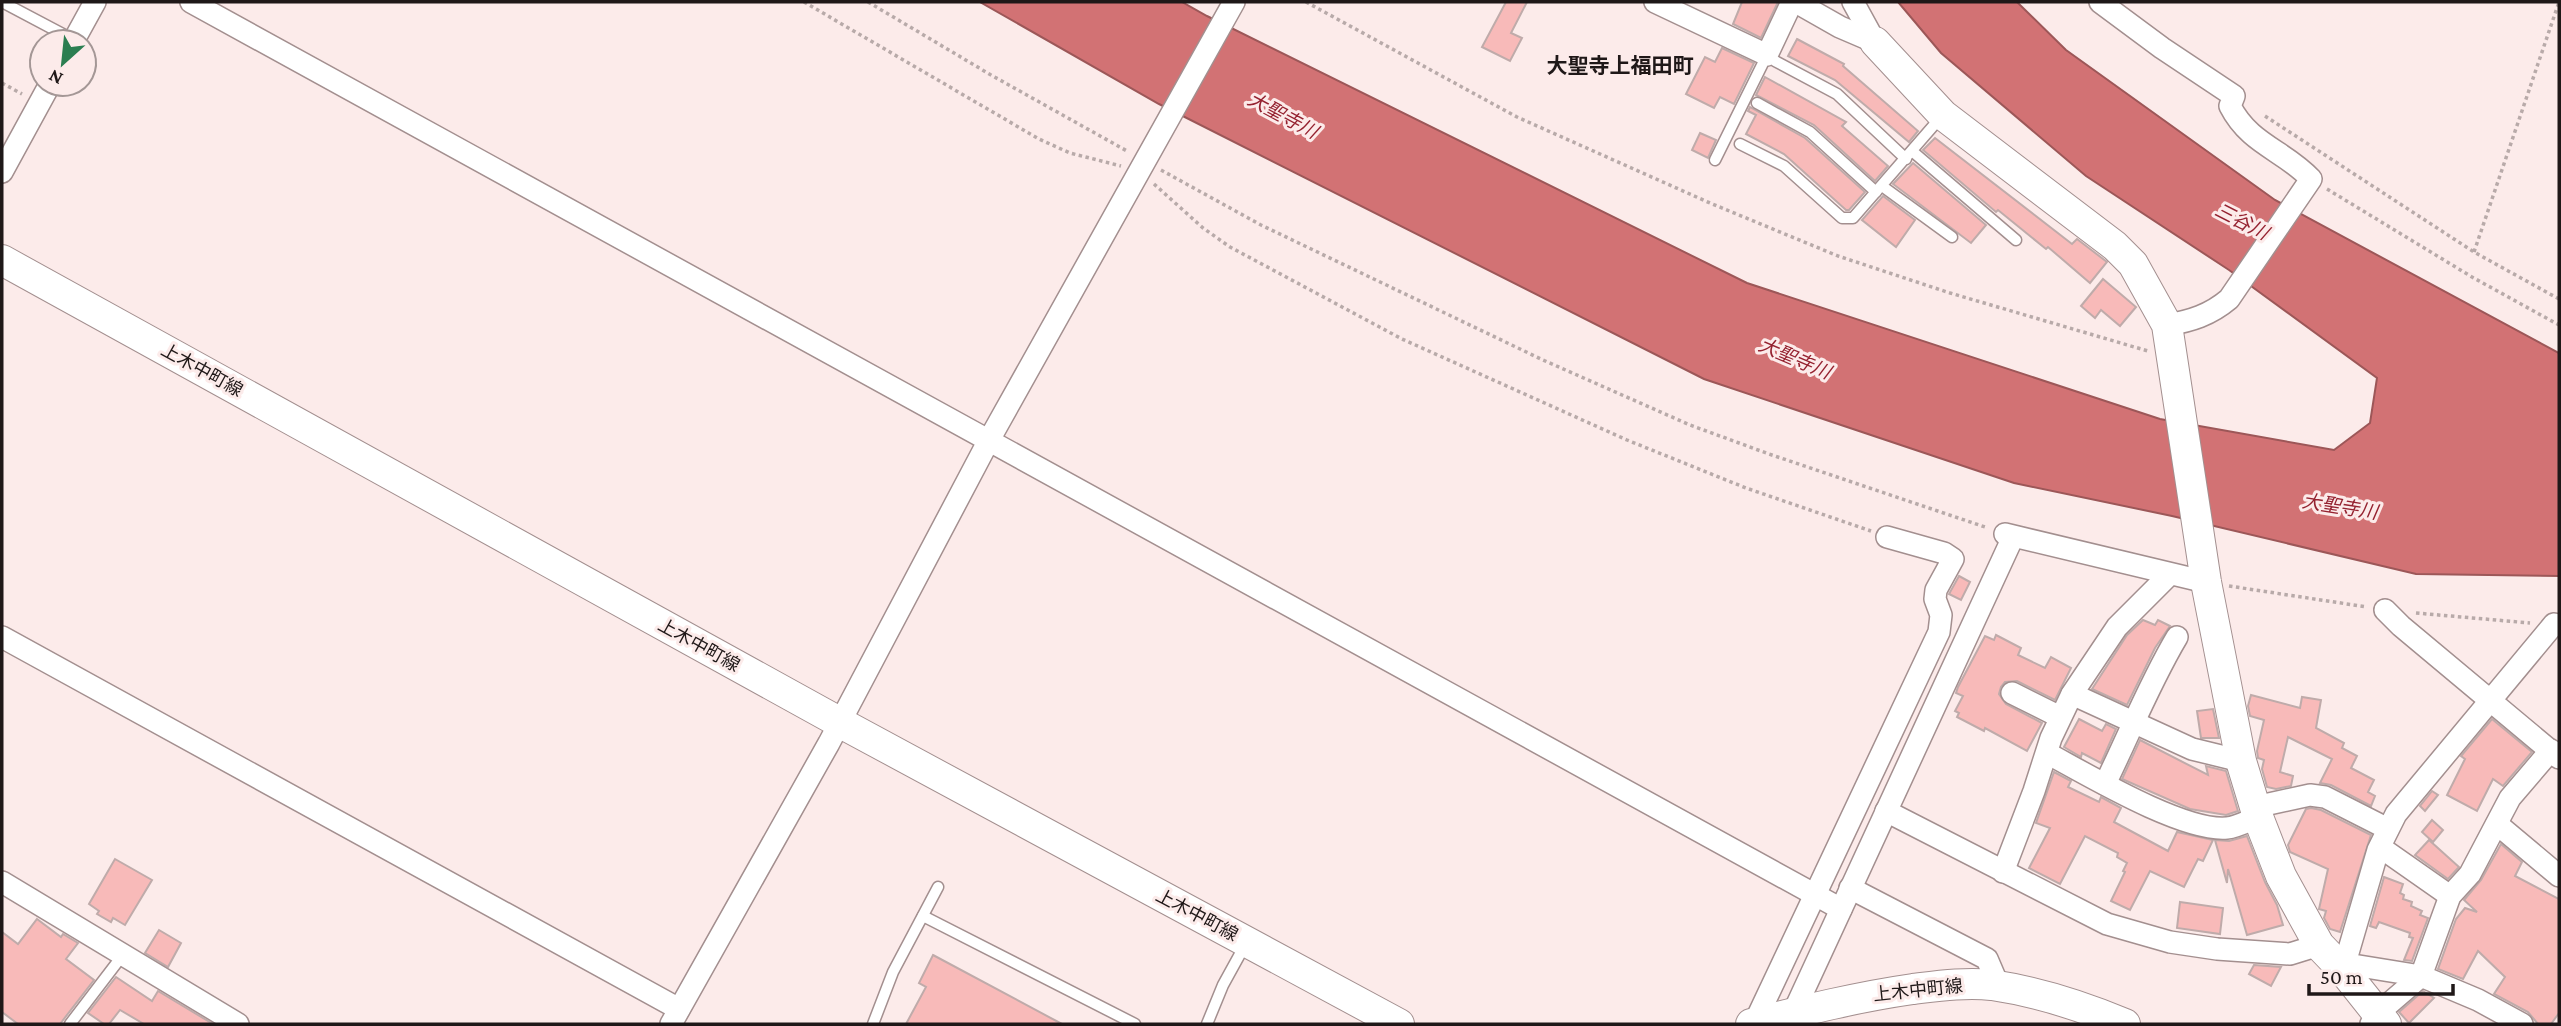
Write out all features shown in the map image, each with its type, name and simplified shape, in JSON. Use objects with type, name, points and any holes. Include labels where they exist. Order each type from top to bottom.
[{"type":"main road","points":[[1875,42],[1943,115],[2115,246],[2133,264],[2146,284],[2167,325],[2206,582],[2241,761],[2256,812],[2281,876],[2319,946],[2343,970],[2378,1021]]},
{"type":"main road","name":"上木中町線","points":[[2,260],[839,722],[1398,1024]]},
{"type":"main road","name":"上木中町線","points":[[1752,1024],[1791,1018],[1863,996],[1945,985],[1999,987],[2084,1007],[2125,1024]]},
{"type":"street","points":[[81,28],[95,2]]},
{"type":"street","points":[[191,2],[1841,909]]},
{"type":"street","points":[[2,637],[675,1017],[839,722],[989,440],[1234,2]]},
{"type":"street","points":[[1655,2],[1771,58],[1794,2],[1875,42]]},
{"type":"street","points":[[1853,2],[1875,42]]},
{"type":"street","points":[[2100,2],[2234,96],[2230,106],[2236,118],[2263,145],[2300,167],[2304,187],[2229,299],[2200,317],[2167,325]]},
{"type":"street","points":[[2,172],[42,98]]},
{"type":"street","points":[[1791,1018],[2009,536],[2206,582]]},
{"type":"street","points":[[1752,1024],[1939,632],[1941,615],[1935,599],[1936,590],[1954,559],[1944,553],[1887,537]]},
{"type":"street","points":[[2003,872],[2060,717],[2072,694],[2117,627],[2169,575]]},
{"type":"street","points":[[2378,1021],[2421,976],[2450,895],[2470,874],[2510,798],[2554,748],[2490,700],[2385,610]]},
{"type":"street","points":[[2343,970],[2384,838],[2396,814],[2554,624]]},
{"type":"street","points":[[2105,784],[2158,669],[2177,637]]},
{"type":"street","points":[[2012,693],[2060,717]]},
{"type":"street","points":[[2072,694],[2192,749],[2241,761]]},
{"type":"street","points":[[2047,753],[2160,811],[2216,828],[2230,828],[2256,812],[2310,795],[2325,797],[2384,838],[2450,895]]},
{"type":"street","points":[[1886,811],[2107,925],[2170,942],[2217,949],[2290,954],[2319,946]]},
{"type":"street","points":[[2497,824],[2559,876]]},
{"type":"street","points":[[2,882],[238,1024]]},
{"type":"street","points":[[1850,888],[1987,959],[1999,987]]},
{"type":"street","points":[[2343,970],[2353,965],[2421,976],[2478,1000],[2522,1024]]},
{"type":"lane","points":[[2,2],[50,28]]},
{"type":"lane","points":[[1715,160],[1771,58],[1837,94],[2016,240]]},
{"type":"lane","points":[[1757,103],[1810,132],[1879,189],[1952,237]]},
{"type":"lane","points":[[1740,144],[1784,166],[1842,218],[1853,218],[1943,115]]},
{"type":"lane","points":[[873,1024],[894,972],[938,887]]},
{"type":"lane","points":[[923,916],[1135,1024]]},
{"type":"lane","points":[[1207,1024],[1223,985],[1247,942]]},
{"type":"lane","points":[[71,1024],[122,956]]},
{"type":"path","points":[[804,2],[1039,139],[1070,153],[1143,167],[1203,228],[1230,247],[1402,339],[1639,445],[1746,488],[1887,537]]},
{"type":"path","points":[[868,2],[1143,167],[1543,360],[1690,425],[2009,536]]},
{"type":"path","points":[[1306,2],[1517,117],[1710,204],[1863,264],[2172,361]]},
{"type":"path","points":[[2474,251],[2559,2]]},
{"type":"path","points":[[2234,96],[2474,251],[2559,299]]},
{"type":"path","points":[[2304,187],[2559,325]]},
{"type":"water","points":[[980,2],[1182,2],[1747,283],[2160,419],[2334,450],[2370,423],[2377,378],[2229,270],[2086,176],[1941,53],[1898,2],[2017,2],[2066,50],[2275,200],[2559,353],[2559,576],[2416,574],[2172,516],[2014,483],[1704,379],[1159,104]]},
{"type":"building","points":[[1506,2],[1527,2],[1511,33],[1522,38],[1510,61],[1482,47]]},
{"type":"building","points":[[1742,2],[1778,2],[1761,38],[1733,24]]},
{"type":"building","points":[[1797,39],[1844,64],[1843,66],[1918,131],[1909,142],[1835,80],[1788,56]]},
{"type":"building","points":[[1722,48],[1754,63],[1734,104],[1720,97],[1714,108],[1686,94],[1705,57],[1715,62]]},
{"type":"building","points":[[1765,77],[1846,122],[1842,126],[1888,166],[1875,181],[1814,125],[1756,95]]},
{"type":"building","points":[[1750,107],[1805,138],[1865,192],[1846,210],[1784,154],[1746,134],[1756,115],[1748,111]]},
{"type":"building","points":[[1700,133],[1716,140],[1708,158],[1692,150]]},
{"type":"building","points":[[1935,138],[2072,244],[2077,239],[2107,262],[2090,283],[2048,247],[2046,249],[1998,210],[1996,212],[1923,150]]},
{"type":"building","points":[[1913,163],[1986,225],[1971,243],[1893,184]]},
{"type":"building","points":[[1883,196],[1915,220],[1896,247],[1862,220]]},
{"type":"building","points":[[2103,279],[2136,307],[2120,326],[2101,310],[2095,318],[2081,306]]},
{"type":"building","points":[[1959,576],[1970,582],[1961,600],[1949,594]]},
{"type":"building","points":[[2143,620],[2155,625],[2158,620],[2170,626],[2155,648],[2127,705],[2092,689],[2127,635]]},
{"type":"building","points":[[1996,635],[2021,648],[2018,655],[2045,668],[2051,657],[2071,668],[2055,700],[2017,681],[2005,682],[2001,687],[1999,694],[2006,704],[2042,723],[2027,751],[1985,728],[1984,731],[1957,717],[1959,713],[1955,711],[1963,696],[1956,693],[1958,687],[1985,636],[1994,640]]},
{"type":"building","points":[[2251,695],[2300,708],[2302,697],[2321,700],[2316,728],[2344,743],[2342,748],[2357,756],[2351,768],[2374,780],[2368,792],[2375,796],[2371,806],[2331,785],[2320,783],[2332,759],[2288,737],[2280,772],[2293,776],[2291,786],[2276,789],[2267,787],[2262,769],[2264,760],[2258,758],[2257,751],[2264,720],[2250,716],[2248,706]]},
{"type":"building","points":[[2213,709],[2219,738],[2201,738],[2197,711]]},
{"type":"building","points":[[2079,719],[2102,731],[2106,724],[2116,729],[2101,763],[2082,753],[2081,757],[2064,747]]},
{"type":"building","points":[[2492,719],[2532,752],[2503,786],[2493,779],[2477,811],[2447,795],[2465,759],[2461,756]]},
{"type":"building","points":[[2140,740],[2208,775],[2206,766],[2226,771],[2238,811],[2226,815],[2190,809],[2122,779]]},
{"type":"building","points":[[2054,772],[2071,781],[2068,787],[2099,802],[2101,797],[2121,808],[2114,822],[2168,851],[2177,832],[2213,840],[2203,861],[2198,859],[2184,887],[2150,871],[2130,910],[2111,901],[2127,863],[2117,857],[2118,853],[2085,836],[2060,884],[2029,868],[2050,828],[2036,823]]},
{"type":"building","points":[[2432,791],[2438,795],[2425,811],[2420,806]]},
{"type":"building","points":[[2306,809],[2321,810],[2371,835],[2340,932],[2330,929],[2324,918],[2326,911],[2319,909],[2328,869],[2290,852],[2288,845]]},
{"type":"building","points":[[2432,820],[2443,830],[2433,842],[2422,832]]},
{"type":"building","points":[[2247,836],[2283,925],[2247,935],[2228,869],[2227,883],[2215,840],[2229,841]]},
{"type":"building","points":[[2429,840],[2459,867],[2448,879],[2415,855]]},
{"type":"building","points":[[2501,844],[2522,862],[2515,876],[2559,899],[2559,1013],[2551,1024],[2538,1024],[2528,1012],[2494,994],[2505,977],[2478,951],[2463,979],[2438,969],[2456,919],[2465,908],[2477,912],[2464,900],[2481,880]]},
{"type":"building","points":[[115,859],[152,880],[125,925],[113,918],[111,922],[97,914],[99,911],[89,904]]},
{"type":"building","points":[[2384,877],[2403,884],[2400,893],[2404,895],[2403,899],[2412,902],[2411,906],[2422,911],[2420,915],[2428,918],[2412,961],[2404,960],[2413,938],[2409,937],[2410,933],[2379,922],[2376,928],[2370,926]]},
{"type":"building","points":[[2180,902],[2223,908],[2220,934],[2177,928]]},
{"type":"building","points":[[37,919],[61,937],[63,934],[78,943],[66,959],[94,980],[60,1024],[18,1024],[2,1012],[2,932],[18,944]]},
{"type":"building","points":[[159,930],[181,943],[168,967],[145,953]]},
{"type":"building","points":[[933,955],[1062,1024],[906,1024],[926,987],[919,983]]},
{"type":"building","points":[[2254,965],[2281,967],[2271,986],[2249,974]]},
{"type":"building","points":[[116,977],[152,1001],[158,991],[213,1024],[144,1024],[120,1010],[109,1024],[104,1024],[88,1013]]},
{"type":"building","points":[[2423,991],[2434,998],[2409,1023],[2399,1012]]},
{"type":"district","name":"大聖寺上福田町","points":[[1620,66]]},
{"type":"water label","name":"大聖寺川","points":[[1283,115]]},
{"type":"water label","name":"三谷川","points":[[2242,221]]},
{"type":"water label","name":"大聖寺川","points":[[1795,358]]},
{"type":"water label","name":"大聖寺川","points":[[2340,506]]}]
